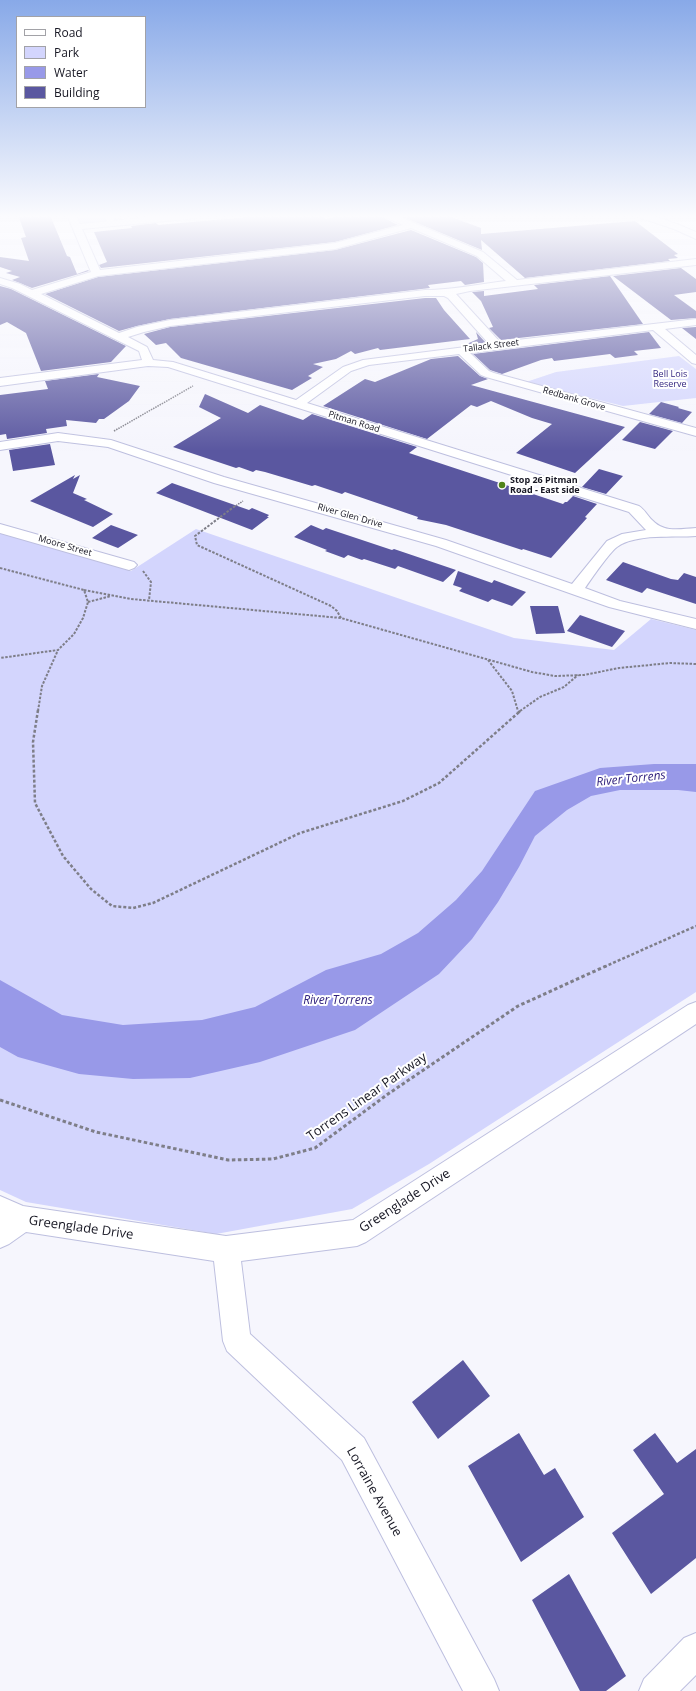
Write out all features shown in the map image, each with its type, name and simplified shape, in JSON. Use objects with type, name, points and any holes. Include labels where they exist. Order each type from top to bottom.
[{"type":"street","points":[[31,294],[143,349],[148,363]]},
{"type":"street","points":[[119,337],[141,329],[170,323],[417,294]]},
{"type":"street","points":[[448,294],[452,296],[497,346]]},
{"type":"street","name":"Tallack Street","points":[[298,404],[347,369],[367,362],[696,322]]},
{"type":"street","points":[[656,327],[696,361]]},
{"type":"street","name":"Redbank Grove","points":[[461,350],[490,375],[696,432]]},
{"type":"street","name":"Pitman Road","points":[[0,382],[148,363],[168,364],[634,509],[642,514],[648,524],[659,532]]},
{"type":"street","name":"River Glen Drive","points":[[0,446],[58,437],[97,441],[258,491],[441,542],[616,604],[696,624]]},
{"type":"street","name":"Moore Street","points":[[0,528],[130,565]]},
{"type":"street","points":[[576,589],[612,544],[627,537],[659,532],[675,534],[696,532]]},
{"type":"street","name":"Greenglade Drive","points":[[11,1214],[226,1249],[357,1233],[696,1012]]},
{"type":"street","points":[[0,1235],[11,1214]]},
{"type":"street","name":"Lorraine Avenue","points":[[226,1249],[237,1341],[353,1449],[482,1691]]},
{"type":"street","points":[[656,1691],[696,1650]]},
{"type":"path","points":[[97,441],[209,377]]},
{"type":"path","points":[[258,491],[195,536],[197,545],[331,606],[337,611],[341,618]]},
{"type":"path","points":[[130,565],[142,570],[151,582],[149,600]]},
{"type":"path","points":[[0,568],[84,590],[113,595],[149,600],[341,618],[356,621],[488,660],[555,676],[578,675],[619,668],[670,663],[696,664]]},
{"type":"path","points":[[84,590],[88,602],[83,618],[74,634],[58,650],[42,686],[33,742],[36,803],[63,856],[91,889],[112,906],[133,908],[153,903],[300,833],[403,801],[439,783],[518,713],[540,697],[564,688],[578,675]]},
{"type":"path","points":[[88,602],[113,595]]},
{"type":"path","points":[[0,658],[58,650]]},
{"type":"path","points":[[488,660],[511,689],[518,705],[518,713]]},
{"type":"path","name":"Torrens Linear Parkway","points":[[0,1100],[96,1132],[228,1160],[280,1157],[315,1148],[388,1094],[518,1006],[696,926]]},
{"type":"green space","name":"Bell Lois Reserve","points":[[679,356],[696,369],[696,398],[623,406],[526,382],[556,372]]},
{"type":"green space","points":[[196,529],[514,638],[614,650],[651,619],[696,630],[696,992],[429,1164],[352,1209],[216,1234],[26,1202],[0,1190],[0,533],[131,571]]},
{"type":"water","name":"River Torrens","points":[[654,764],[696,764],[696,792],[678,790],[620,790],[591,796],[567,810],[535,836],[519,867],[498,902],[472,939],[439,974],[355,1030],[260,1062],[190,1078],[133,1079],[79,1074],[18,1057],[0,1047],[0,980],[62,1015],[123,1025],[202,1020],[255,1007],[326,970],[381,954],[418,933],[456,900],[482,871],[535,791],[600,768]]},
{"type":"building","points":[[0,294],[21,294],[126,346],[111,362],[41,371],[26,333],[7,322],[0,325]]},
{"type":"building","points":[[45,294],[380,294],[170,319],[119,331]]},
{"type":"building","points":[[474,294],[484,294],[484,296],[500,294],[622,294],[643,324],[501,340],[489,328],[493,327],[481,301]]},
{"type":"building","points":[[637,294],[682,294],[674,295],[696,311],[696,318],[671,320]]},
{"type":"building","points":[[436,298],[444,310],[470,339],[380,350],[378,348],[355,354],[351,351],[336,359],[313,364],[323,367],[308,376],[312,378],[292,390],[181,358],[166,343],[156,345],[144,334],[170,327]]},
{"type":"building","points":[[696,327],[696,339],[682,328]]},
{"type":"building","points":[[476,332],[486,343],[462,346],[478,339]]},
{"type":"building","points":[[649,332],[661,348],[634,351],[638,355],[615,358],[610,354],[554,361],[552,358],[541,360],[502,374],[490,370],[473,354]]},
{"type":"building","points":[[458,356],[480,376],[488,379],[471,385],[625,427],[575,473],[516,453],[552,424],[532,418],[491,401],[477,407],[471,405],[427,439],[323,406],[365,379],[375,382],[431,359]]},
{"type":"building","points":[[99,374],[97,377],[140,386],[129,401],[104,419],[99,419],[96,423],[66,420],[67,426],[46,429],[47,433],[7,439],[6,434],[0,435],[0,395],[48,389],[45,381]]},
{"type":"building","points":[[205,394],[248,413],[260,405],[303,420],[312,414],[417,447],[409,453],[563,504],[573,496],[597,504],[585,517],[587,518],[551,558],[523,549],[522,550],[446,525],[417,519],[418,517],[345,492],[342,494],[315,485],[312,486],[265,472],[256,470],[253,472],[239,467],[236,468],[173,447],[221,418],[199,407]]},
{"type":"building","points":[[661,402],[692,412],[682,423],[649,414]]},
{"type":"building","points":[[640,422],[673,431],[655,449],[622,440]]},
{"type":"building","points":[[50,444],[55,465],[13,471],[9,450]]},
{"type":"building","points":[[599,469],[623,476],[606,494],[582,487]]},
{"type":"building","points":[[75,475],[73,479],[80,475],[73,493],[113,514],[93,527],[30,501]]},
{"type":"building","points":[[172,483],[249,510],[252,508],[269,515],[267,517],[269,517],[252,530],[156,493]]},
{"type":"building","points":[[111,525],[138,535],[118,548],[92,538]]},
{"type":"building","points":[[311,525],[323,530],[326,528],[392,550],[394,549],[456,570],[443,582],[398,566],[395,569],[348,555],[344,558],[294,537]]},
{"type":"building","points":[[623,562],[671,579],[678,580],[684,573],[696,577],[696,604],[647,588],[642,593],[606,580]]},
{"type":"building","points":[[458,571],[492,583],[494,580],[526,592],[512,606],[492,599],[488,602],[459,591],[462,588],[453,585]]},
{"type":"building","points":[[530,606],[558,606],[565,633],[536,634]]},
{"type":"building","points":[[580,615],[625,631],[612,647],[567,631]]},
{"type":"building","points":[[463,1360],[490,1396],[438,1439],[412,1402]]},
{"type":"building","points":[[519,1433],[544,1475],[555,1468],[584,1517],[521,1562],[468,1466]]},
{"type":"building","points":[[655,1433],[677,1463],[696,1449],[696,1558],[651,1594],[612,1533],[664,1494],[633,1450]]},
{"type":"building","points":[[569,1574],[626,1676],[606,1691],[580,1691],[532,1600]]},
{"type":"place","name":"Stop 26 Pitman Road - East side","points":[[502,485]]}]
